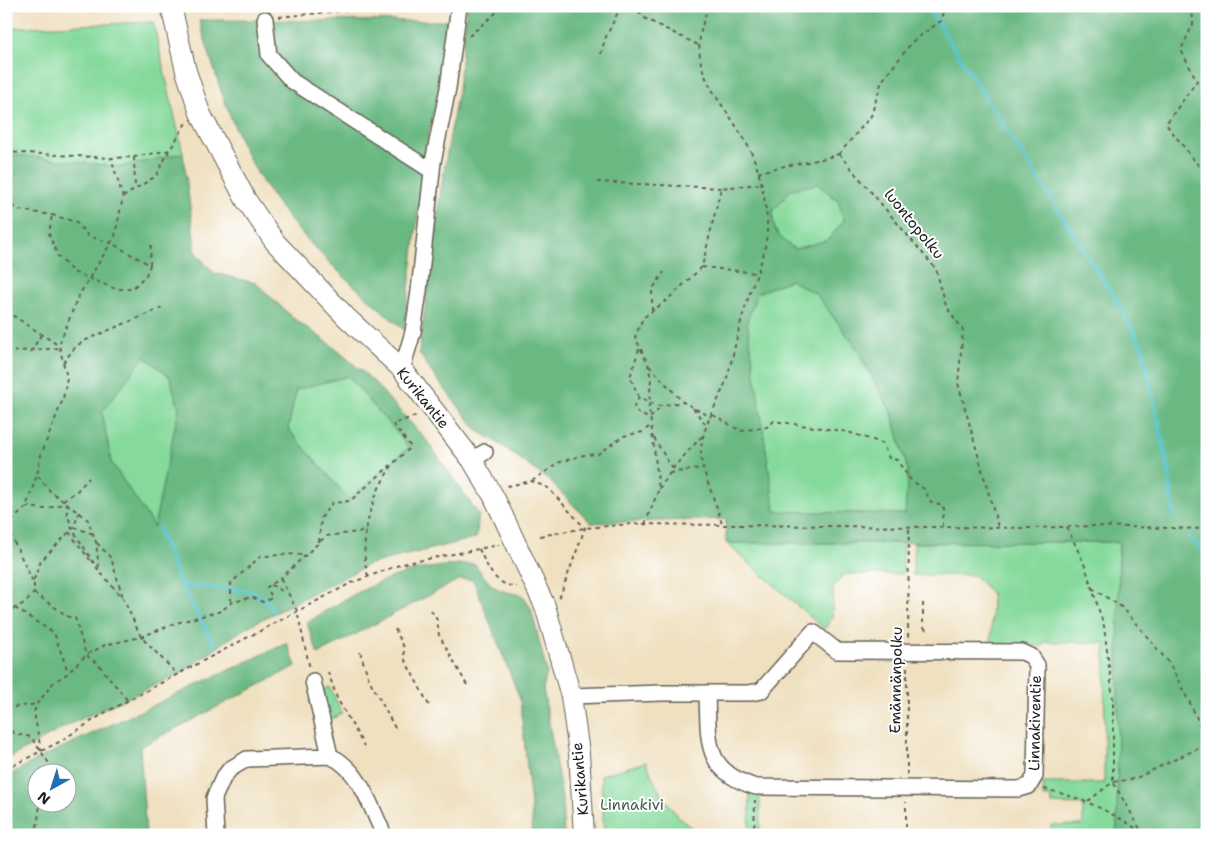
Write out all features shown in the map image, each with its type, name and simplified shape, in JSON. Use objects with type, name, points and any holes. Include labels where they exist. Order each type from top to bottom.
[{"type":"main road","name":"Kurikantie","points":[[171,6],[184,65],[200,113],[246,200],[275,242],[346,317],[402,369],[478,456],[494,498],[545,606],[571,696],[579,753],[584,835]]},
{"type":"street","points":[[402,369],[412,332],[419,291],[432,171],[448,88],[459,6]]},
{"type":"street","points":[[265,19],[269,55],[292,81],[432,171]]},
{"type":"street","name":"Linnakiventie","points":[[571,696],[662,693],[707,694],[761,691],[813,632],[837,651],[1022,652],[1031,656],[1037,665],[1035,776],[1029,786],[1019,789],[756,787],[735,781],[720,768],[710,746],[707,694]]},
{"type":"street","points":[[312,681],[330,756]]},
{"type":"street","points":[[216,835],[214,798],[223,778],[230,769],[247,760],[330,756],[341,760],[355,776],[384,835]]},
{"type":"path","points":[[265,19],[391,6]]},
{"type":"path","points":[[453,49],[504,6]]},
{"type":"path","points":[[601,54],[605,39],[621,6]]},
{"type":"path","points":[[633,6],[646,19],[698,45]]},
{"type":"path","points":[[709,6],[703,20],[698,45],[701,65],[708,84],[751,152],[758,173],[766,212],[767,238],[757,274],[744,309],[726,381],[704,434],[701,449],[704,468],[718,506],[722,526]]},
{"type":"path","points":[[758,173],[779,166],[819,161],[840,154],[871,116],[882,81],[912,41],[941,21],[946,6]]},
{"type":"path","points":[[1192,6],[1193,24],[1182,50],[1197,81],[1166,124],[1205,174],[1207,202]]},
{"type":"path","points":[[123,197],[156,176],[191,115]]},
{"type":"path","points":[[6,152],[111,158],[134,157],[170,150]]},
{"type":"path","name":"luontopolku","points":[[840,154],[936,269],[946,306],[963,330],[958,383],[998,527]]},
{"type":"path","points":[[134,157],[135,188]]},
{"type":"path","points":[[34,584],[7,527],[26,507],[37,475],[40,454],[63,399],[67,378],[59,347],[78,297],[115,236],[123,197],[111,158]]},
{"type":"path","points":[[597,182],[721,188],[760,184]]},
{"type":"path","points":[[721,188],[702,266],[643,318],[635,336],[639,349],[648,364],[683,402],[741,431],[767,427],[774,421],[848,432],[882,443],[890,458],[897,460],[910,479],[924,489],[931,502],[943,505],[943,527]]},
{"type":"path","points":[[6,201],[19,210],[52,215],[76,222],[88,236],[111,243],[150,265]]},
{"type":"path","points":[[52,215],[49,234],[58,256],[73,272],[116,289],[132,289],[146,275],[150,265],[151,241]]},
{"type":"path","points":[[702,266],[757,274]]},
{"type":"path","points":[[652,311],[652,290],[664,272]]},
{"type":"path","points":[[63,363],[76,346],[90,338],[162,308]]},
{"type":"path","points":[[6,311],[42,333],[59,347]]},
{"type":"path","points":[[31,352],[42,333]]},
{"type":"path","points":[[6,352],[31,352],[59,347]]},
{"type":"path","points":[[639,349],[630,377],[639,397],[649,403],[661,406],[683,402]]},
{"type":"path","points":[[648,364],[651,378],[650,418],[659,489]]},
{"type":"path","points":[[639,397],[634,406],[635,411],[650,418]]},
{"type":"path","points":[[650,418],[661,406]]},
{"type":"path","points":[[691,406],[707,426]]},
{"type":"path","points":[[319,542],[321,518],[332,503],[350,501],[411,447],[393,424],[422,414]]},
{"type":"path","points":[[502,487],[532,481],[560,462],[584,455],[598,454],[623,436],[643,432],[651,425]]},
{"type":"path","points":[[645,524],[659,489],[673,469],[704,434]]},
{"type":"path","points":[[652,436],[673,469]]},
{"type":"path","points":[[368,576],[364,561],[371,510],[393,464]]},
{"type":"path","points":[[670,473],[704,468]]},
{"type":"path","points":[[37,475],[50,491],[88,520],[96,542],[99,571]]},
{"type":"path","points":[[63,500],[76,492],[89,478]]},
{"type":"path","points":[[532,481],[552,491],[585,528]]},
{"type":"path","points":[[26,507],[45,509],[68,503]]},
{"type":"path","points":[[68,503],[66,509],[73,528],[96,568]]},
{"type":"path","points":[[6,505],[16,516]]},
{"type":"path","points":[[6,613],[26,602],[34,593],[34,584],[41,561],[73,528],[79,512]]},
{"type":"path","points":[[540,536],[585,528],[645,524],[1207,529]]},
{"type":"path","name":"Emännänpolku","points":[[906,835],[909,526]]},
{"type":"path","points":[[1067,527],[1092,588],[1104,626],[1110,660],[1113,699],[1113,782],[1144,834]]},
{"type":"path","points":[[73,528],[93,534]]},
{"type":"path","points":[[557,606],[585,528]]},
{"type":"path","points":[[41,751],[34,712],[37,704],[53,683],[68,673],[86,655],[105,645],[141,637],[176,623],[221,611],[231,603],[251,597],[263,602],[268,601],[272,598],[267,589],[326,536],[367,530]]},
{"type":"path","points":[[68,532],[96,568],[123,598]]},
{"type":"path","points":[[96,542],[110,558],[123,598],[141,637],[178,675]]},
{"type":"path","points":[[6,769],[296,611],[368,576],[402,564],[504,544]]},
{"type":"path","points":[[479,549],[491,571],[502,584],[516,586],[534,582]]},
{"type":"path","points":[[231,603],[231,582],[261,556],[275,556],[284,553],[305,555]]},
{"type":"path","points":[[280,579],[296,611],[312,681]]},
{"type":"path","points":[[271,585],[285,592]]},
{"type":"path","points":[[1092,588],[1123,608],[1169,664],[1192,707],[1207,744],[1202,770],[1207,803]]},
{"type":"path","points":[[34,593],[69,617],[75,618],[86,655],[98,664],[129,701]]},
{"type":"path","points":[[923,603],[923,626],[928,632]]},
{"type":"path","points":[[15,608],[54,633],[68,673]]},
{"type":"path","points":[[431,610],[436,620],[439,635],[466,685]]},
{"type":"path","points":[[395,629],[403,645],[405,660],[430,707]]},
{"type":"path","points":[[360,652],[369,679],[395,728]]},
{"type":"path","points":[[328,672],[337,698],[364,746]]},
{"type":"path","points":[[6,708],[37,704]]},
{"type":"path","points":[[6,725],[15,734],[31,737],[50,764]]},
{"type":"path","points":[[1088,801],[1113,782],[1134,779],[1207,744]]},
{"type":"path","points":[[1029,786],[1088,801],[1144,834]]},
{"type":"path","points":[[754,835],[756,787]]},
{"type":"path","points":[[36,835],[39,814]]},
{"type":"path","points":[[485,830],[486,835]]},
{"type":"green space","points":[[467,6],[1207,6],[1207,835],[1117,835],[1119,542],[726,543],[726,519],[591,523],[552,483],[504,447],[477,430],[432,373],[419,353],[441,188],[458,90]],"holes":[[[817,184],[838,200],[844,220],[828,240],[795,249],[777,233],[773,211],[792,189]],[[790,280],[816,294],[853,343],[892,413],[908,471],[905,514],[775,511],[747,321],[757,293]]]},
{"type":"green space","points":[[199,20],[448,21],[438,95],[427,140],[404,330],[325,258],[289,219],[273,198],[249,158],[231,119]]},
{"type":"green space","points":[[153,22],[183,153],[121,167],[6,154],[6,28]]},
{"type":"green space","points":[[183,153],[196,253],[214,273],[256,283],[293,318],[330,344],[370,378],[427,441],[479,515],[476,538],[370,564],[245,628],[178,675],[70,724],[6,760],[6,154],[121,167]],"holes":[[[145,356],[170,377],[179,408],[154,527],[111,462],[102,412]],[[348,376],[409,447],[349,499],[288,429],[296,390]]]},
{"type":"green space","points":[[817,184],[838,200],[844,220],[828,240],[795,249],[777,233],[773,211],[792,189]]},
{"type":"green space","points":[[791,280],[816,294],[853,343],[892,413],[908,471],[906,514],[775,512],[747,321],[757,293]]},
{"type":"green space","points":[[144,356],[170,377],[179,408],[154,527],[111,462],[102,412]]},
{"type":"green space","points":[[348,376],[410,447],[349,500],[288,429],[296,389]]},
{"type":"green space","points":[[1119,542],[1117,835],[1051,835],[1051,825],[1083,825],[1083,805],[1052,804],[1051,797],[1043,797],[1043,783],[1104,783],[1105,643],[1044,642],[1043,646],[991,646],[992,594],[974,575],[913,575],[914,543]]},
{"type":"green space","points":[[726,543],[903,543],[903,574],[844,574],[833,588],[832,619],[824,629]]},
{"type":"green space","points":[[459,564],[475,564],[494,587],[522,595],[531,608],[547,673],[543,688],[562,798],[564,835],[532,835],[532,817],[520,699],[473,580],[460,579],[318,654],[307,623],[346,599],[388,579],[417,570]]},
{"type":"green space","points":[[287,643],[296,666],[140,747],[146,835],[6,835],[6,777],[28,765],[28,814],[78,814],[78,764],[30,764]]},
{"type":"green space","points":[[330,687],[342,713],[329,721],[321,691]]},
{"type":"green space","name":"Linnakivi","points":[[646,762],[661,794],[683,820],[702,835],[604,835],[601,775]]},
{"type":"green space","points":[[750,792],[760,794],[760,835],[749,835]]},
{"type":"waterway","points":[[927,6],[1116,300],[1142,347],[1169,471],[1173,515]]},
{"type":"waterway","points":[[158,528],[181,585],[215,646]]},
{"type":"waterway","points":[[1190,537],[1207,557]]},
{"type":"waterway","points":[[181,585],[249,591],[263,598],[273,610]]}]
